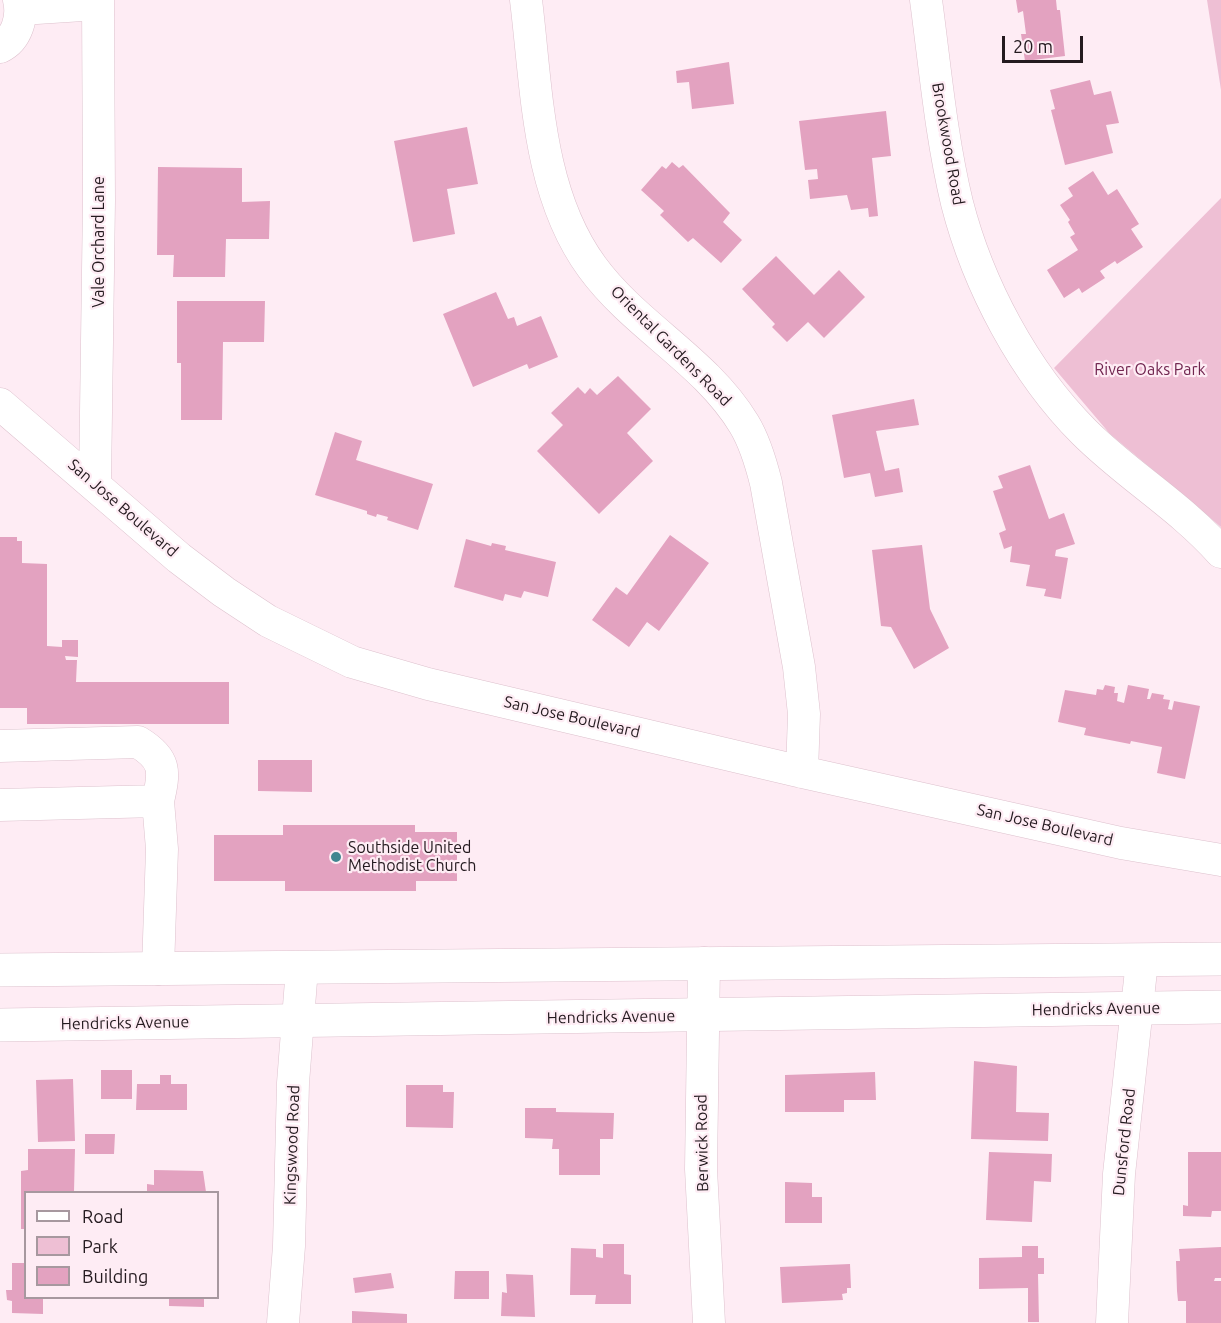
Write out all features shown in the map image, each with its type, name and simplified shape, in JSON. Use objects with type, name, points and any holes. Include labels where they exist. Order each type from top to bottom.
[{"type":"main road","points":[[0,970],[1221,959]]},
{"type":"main road","name":"Hendricks Avenue","points":[[0,1024],[1221,1007]]},
{"type":"street","name":"Oriental Gardens Road","points":[[526,0],[550,174],[570,232],[592,268],[633,311],[714,386],[745,426],[758,453],[766,483],[800,667],[804,714],[802,772]]},
{"type":"street","name":"Brookwood Road","points":[[926,0],[942,124],[957,203],[980,269],[1012,336],[1043,382],[1083,432],[1116,462],[1180,512],[1221,552]]},
{"type":"street","points":[[0,46],[8,43],[16,31],[20,4],[98,2]]},
{"type":"street","name":"Vale Orchard Lane","points":[[95,483],[99,200],[98,2]]},
{"type":"street","name":"San Jose Boulevard","points":[[0,404],[95,483],[179,558],[224,592],[268,621],[352,662],[428,684],[802,772],[1121,843],[1221,860]]},
{"type":"street","points":[[0,746],[138,742],[151,750],[161,763],[163,777],[158,801],[162,849],[158,969]]},
{"type":"street","points":[[0,805],[158,801]]},
{"type":"street","name":"Dunsford Road","points":[[1112,1323],[1119,1174],[1139,1008],[1142,961]]},
{"type":"street","name":"Berwick Road","points":[[704,963],[701,1169],[709,1323]]},
{"type":"street","name":"Kingswood Road","points":[[283,1323],[302,968]]},
{"type":"green space","points":[[1207,0],[1221,0],[1221,90]]},
{"type":"green space","name":"River Oaks Park","points":[[1221,198],[1221,527],[1110,434],[1054,368]]},
{"type":"building","points":[[1016,0],[1056,0],[1057,10],[1060,10],[1065,56],[1025,61],[1021,34],[1026,34],[1023,11],[1018,13]]},
{"type":"building","points":[[729,62],[734,104],[692,109],[689,82],[677,83],[676,71]]},
{"type":"building","points":[[1090,80],[1094,95],[1111,91],[1119,123],[1106,125],[1113,153],[1065,165],[1051,110],[1055,109],[1050,90]]},
{"type":"building","points":[[886,111],[891,156],[872,158],[878,216],[869,217],[868,208],[851,210],[847,195],[810,199],[808,180],[818,179],[817,169],[805,170],[799,121]]},
{"type":"building","points":[[467,127],[478,184],[447,189],[455,234],[413,242],[394,141]]},
{"type":"building","points":[[672,162],[679,168],[683,165],[730,213],[723,222],[742,240],[721,263],[693,238],[688,242],[660,215],[664,211],[641,190],[662,166],[666,169]]},
{"type":"building","points":[[158,167],[242,168],[242,202],[270,201],[269,239],[226,239],[225,277],[173,277],[174,255],[157,255]]},
{"type":"building","points":[[1093,171],[1108,195],[1117,189],[1139,224],[1131,229],[1143,247],[1117,264],[1115,261],[1100,271],[1105,278],[1082,293],[1079,288],[1064,298],[1047,270],[1078,250],[1070,237],[1075,234],[1068,222],[1070,220],[1060,205],[1073,196],[1068,188]]},
{"type":"building","points":[[776,256],[814,295],[839,270],[865,297],[824,338],[808,322],[787,342],[772,327],[775,324],[742,289]]},
{"type":"building","points":[[496,292],[508,319],[514,317],[517,326],[541,316],[558,357],[529,369],[527,364],[473,387],[443,314]]},
{"type":"building","points":[[177,301],[265,301],[264,342],[223,342],[222,420],[181,420],[181,363],[177,363]]},
{"type":"building","points":[[618,376],[651,409],[627,433],[653,461],[599,514],[537,451],[563,425],[551,413],[578,387],[585,394],[590,388],[597,395]]},
{"type":"building","points":[[914,399],[919,425],[876,431],[885,471],[899,468],[903,492],[875,497],[870,473],[844,478],[832,415]]},
{"type":"building","points":[[335,432],[362,441],[356,460],[433,484],[418,530],[387,520],[388,517],[377,514],[376,517],[367,514],[367,511],[315,495]]},
{"type":"building","points":[[1030,465],[1049,519],[1064,513],[1075,544],[1056,550],[1055,556],[1068,558],[1061,599],[1044,596],[1046,589],[1026,586],[1030,565],[1010,562],[1012,546],[1004,549],[999,533],[1006,530],[993,491],[1003,488],[998,476]]},
{"type":"building","points":[[670,535],[709,563],[659,631],[647,622],[629,647],[592,620],[616,587],[627,595]]},
{"type":"building","points":[[0,537],[17,537],[17,541],[22,541],[22,563],[47,564],[47,646],[62,647],[62,640],[78,640],[78,657],[65,656],[66,660],[77,660],[76,682],[229,682],[229,724],[27,724],[27,708],[0,708]]},
{"type":"building","points":[[466,539],[491,546],[492,543],[506,546],[505,550],[556,562],[548,597],[524,591],[521,598],[505,594],[503,601],[454,587]]},
{"type":"building","points":[[922,545],[930,609],[949,648],[914,669],[891,627],[881,626],[872,550]]},
{"type":"building","points":[[1105,685],[1115,687],[1114,693],[1118,693],[1117,701],[1124,703],[1128,685],[1149,689],[1147,699],[1150,699],[1152,693],[1164,695],[1163,699],[1170,700],[1168,709],[1172,710],[1174,701],[1200,706],[1185,779],[1157,773],[1162,747],[1131,741],[1130,744],[1084,735],[1086,728],[1058,722],[1065,690],[1096,695],[1097,689],[1103,690]]},
{"type":"building","points":[[258,760],[312,760],[312,792],[258,791]]},
{"type":"building","name":"Southside United Methodist Church","points":[[283,825],[415,825],[415,832],[457,832],[457,881],[416,881],[416,891],[285,891],[285,881],[214,881],[214,835],[283,835]]},
{"type":"building","points":[[974,1061],[1017,1066],[1016,1112],[1049,1113],[1048,1141],[971,1139]]},
{"type":"building","points":[[101,1070],[132,1070],[132,1099],[101,1099]]},
{"type":"building","points":[[875,1072],[876,1100],[844,1100],[844,1112],[785,1112],[785,1075]]},
{"type":"building","points":[[160,1075],[171,1075],[171,1084],[187,1084],[187,1110],[136,1110],[137,1084],[160,1084]]},
{"type":"building","points":[[73,1079],[75,1141],[38,1142],[36,1080]]},
{"type":"building","points":[[406,1085],[443,1085],[443,1092],[454,1092],[453,1128],[406,1127]]},
{"type":"building","points":[[525,1108],[556,1108],[556,1112],[614,1113],[613,1139],[600,1139],[600,1175],[559,1175],[559,1149],[552,1149],[553,1139],[525,1138]]},
{"type":"building","points":[[85,1134],[115,1134],[114,1154],[85,1154]]},
{"type":"building","points":[[28,1149],[75,1149],[74,1191],[24,1191],[24,1229],[21,1229],[21,1171],[28,1170]]},
{"type":"building","points":[[989,1152],[1052,1154],[1051,1182],[1034,1181],[1032,1222],[986,1220]]},
{"type":"building","points":[[1188,1152],[1221,1152],[1221,1211],[1212,1211],[1211,1217],[1183,1216],[1183,1205],[1188,1206]]},
{"type":"building","points":[[154,1170],[203,1171],[206,1191],[147,1191],[147,1184],[154,1185]]},
{"type":"building","points":[[785,1182],[812,1183],[812,1197],[822,1197],[822,1223],[785,1223]]},
{"type":"building","points":[[603,1244],[624,1244],[624,1274],[631,1275],[631,1304],[595,1304],[596,1295],[570,1295],[571,1248],[596,1249],[596,1257],[603,1258]]},
{"type":"building","points":[[1022,1246],[1038,1246],[1038,1258],[1044,1258],[1044,1274],[1038,1274],[1039,1322],[1028,1322],[1028,1288],[979,1289],[979,1258],[1022,1257]]},
{"type":"building","points":[[1221,1247],[1221,1278],[1215,1278],[1214,1281],[1221,1281],[1221,1323],[1186,1323],[1186,1301],[1178,1301],[1177,1291],[1176,1261],[1180,1261],[1179,1249]]},
{"type":"building","points":[[12,1263],[24,1263],[24,1299],[43,1299],[43,1314],[12,1313],[12,1301],[7,1300],[6,1290],[12,1290]]},
{"type":"building","points":[[850,1264],[851,1288],[847,1288],[847,1293],[842,1294],[843,1300],[782,1303],[780,1267]]},
{"type":"building","points":[[455,1271],[489,1271],[489,1299],[454,1299]]},
{"type":"building","points":[[391,1273],[394,1288],[355,1293],[353,1278]]},
{"type":"building","points":[[506,1274],[533,1275],[535,1317],[501,1316],[502,1292],[507,1293]]},
{"type":"building","points":[[169,1299],[204,1299],[204,1307],[169,1306]]},
{"type":"building","points":[[352,1311],[407,1314],[407,1323],[352,1323]]},
{"type":"place","name":"Southside United Methodist Church","points":[[336,857]]}]
